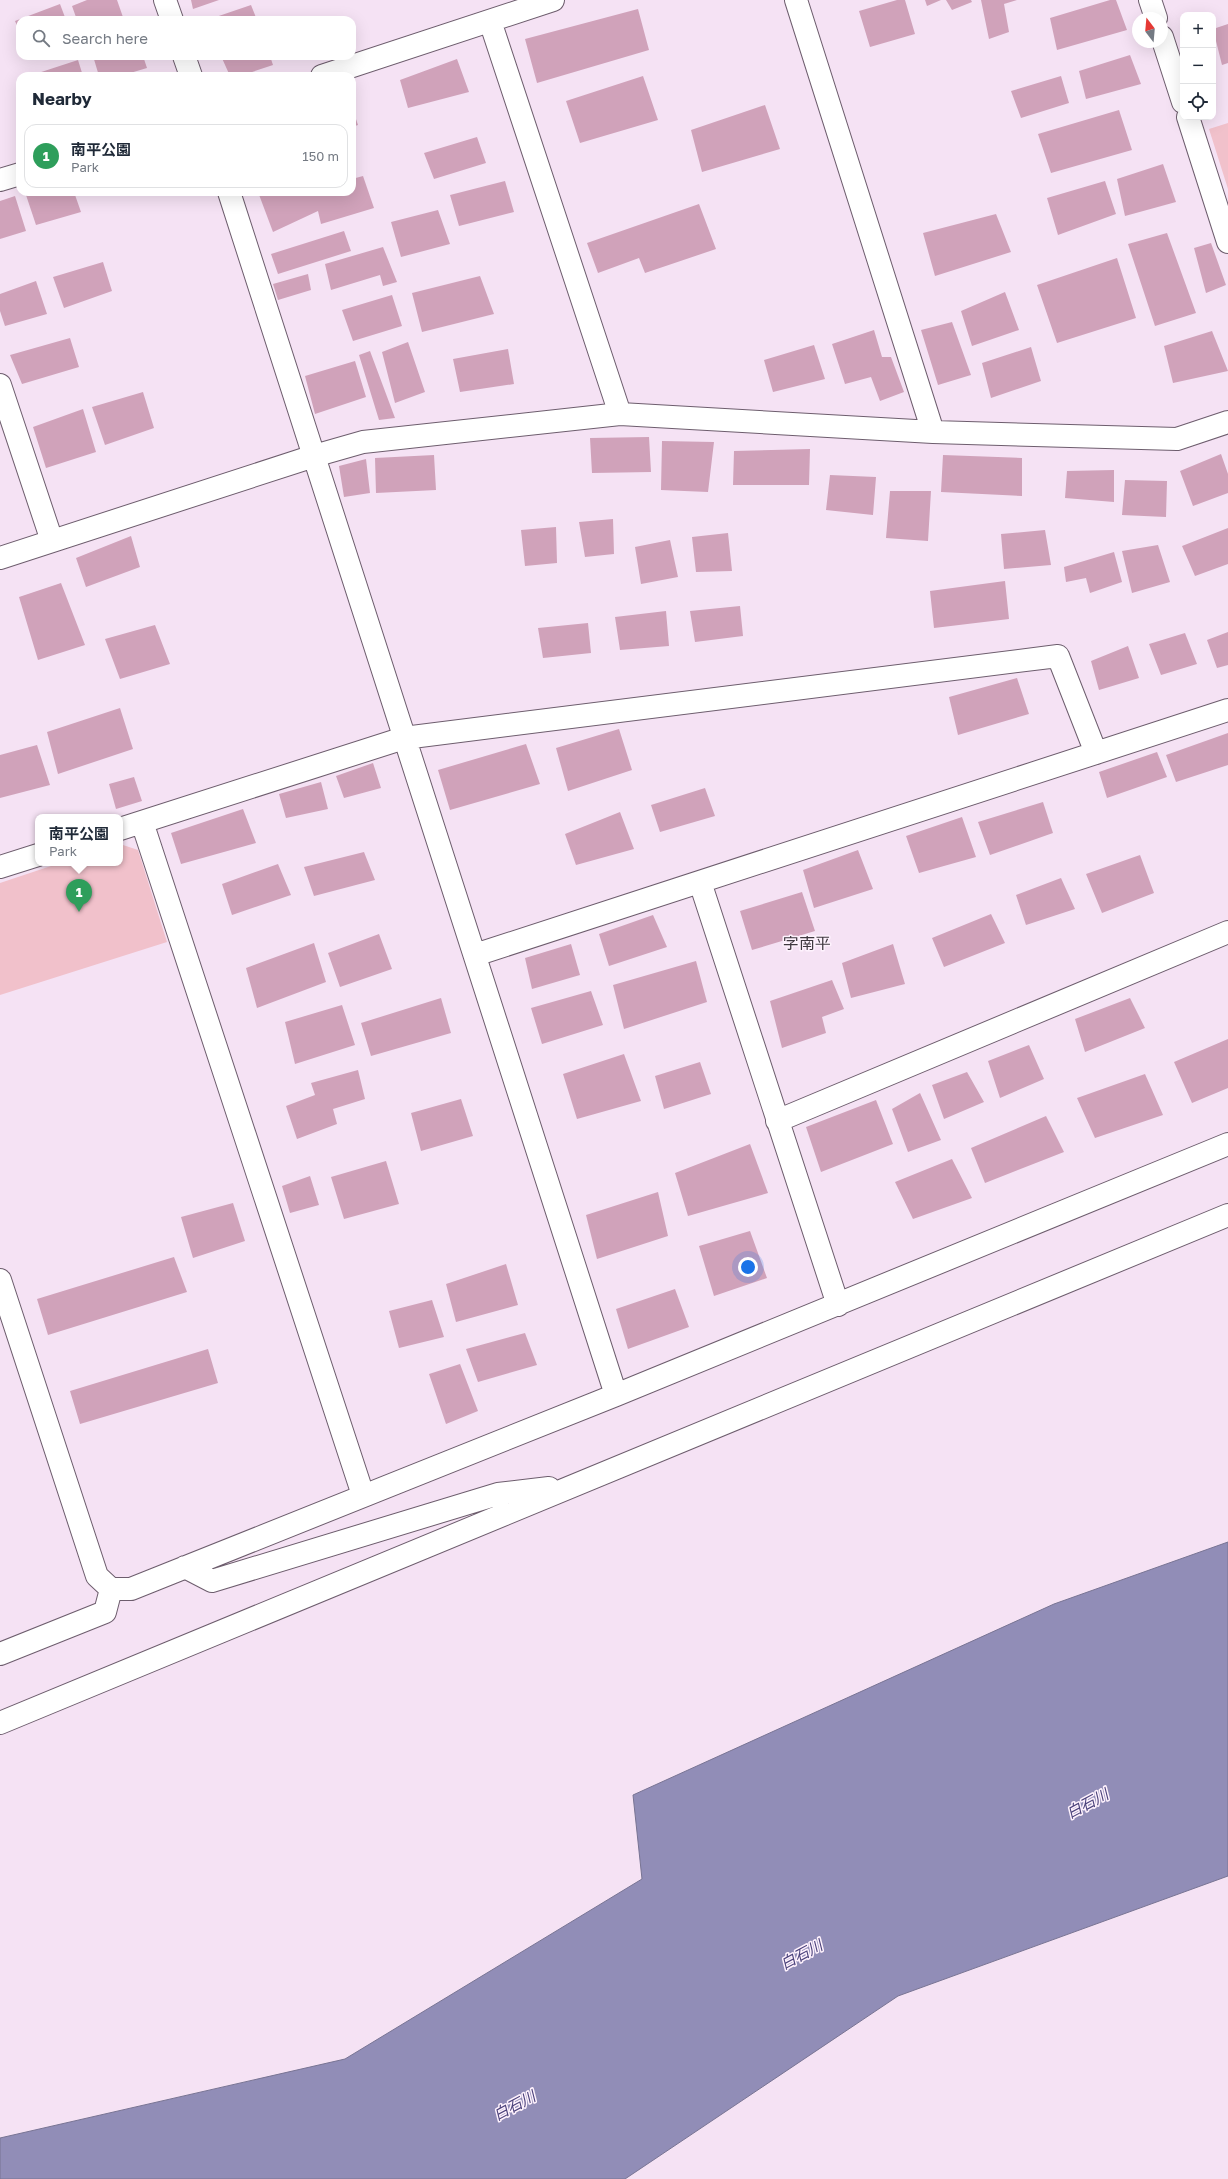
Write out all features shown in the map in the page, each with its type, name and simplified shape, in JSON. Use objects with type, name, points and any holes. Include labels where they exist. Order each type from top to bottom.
[{"type":"street","points":[[165,0],[171,16]]},
{"type":"street","points":[[334,72],[553,0]]},
{"type":"street","points":[[796,0],[933,432]]},
{"type":"street","points":[[1150,0],[1154,12]]},
{"type":"street","points":[[490,21],[620,414]]},
{"type":"street","points":[[1166,48],[1180,93]]},
{"type":"street","points":[[185,60],[190,72]]},
{"type":"street","points":[[1189,120],[1228,242]]},
{"type":"street","points":[[0,180],[16,175]]},
{"type":"street","points":[[230,196],[616,1396]]},
{"type":"street","points":[[0,385],[52,542]]},
{"type":"street","points":[[0,558],[314,456],[363,442],[620,414],[933,432],[1177,439],[1228,422]]},
{"type":"street","points":[[123,828],[404,738],[1058,656],[1096,753]]},
{"type":"street","points":[[475,955],[1228,710]]},
{"type":"street","points":[[142,822],[363,1495]]},
{"type":"street","points":[[0,867],[35,856]]},
{"type":"street","points":[[700,882],[838,1305]]},
{"type":"street","points":[[777,1120],[1228,932]]},
{"type":"street","points":[[0,1280],[96,1576],[111,1589],[131,1589],[363,1495],[616,1396],[1228,1144]]},
{"type":"street","points":[[0,1723],[1228,1215]]},
{"type":"street","points":[[184,1567],[212,1581],[498,1494],[574,1486]]},
{"type":"street","points":[[0,1654],[105,1612],[111,1589]]},
{"type":"shaded area","points":[[1228,123],[1228,189],[1209,129]]},
{"type":"shaded area","points":[[123,845],[138,850],[167,942],[0,995],[0,883],[51,866],[123,866]]},
{"type":"water","name":"白石川","points":[[1228,1542],[1228,1876],[898,1996],[625,2179],[0,2179],[0,2138],[345,2059],[642,1879],[633,1795],[1054,1604]]},
{"type":"building","points":[[87,0],[117,0],[123,16],[76,16],[72,6]]},
{"type":"building","points":[[191,0],[219,0],[193,9]]},
{"type":"building","points":[[897,0],[905,0],[915,34],[870,47],[859,11]]},
{"type":"building","points":[[925,0],[941,0],[927,6]]},
{"type":"building","points":[[946,0],[971,0],[972,2],[952,10]]},
{"type":"building","points":[[981,0],[1017,0],[1004,4],[1009,32],[989,39]]},
{"type":"building","points":[[1110,0],[1116,0],[1127,30],[1057,50],[1050,18]]},
{"type":"building","points":[[60,4],[64,16],[28,16]]},
{"type":"building","points":[[251,5],[255,16],[219,16]]},
{"type":"building","points":[[638,9],[649,50],[537,83],[525,39]]},
{"type":"building","points":[[1228,24],[1228,63],[1222,65],[1216,41],[1216,28]]},
{"type":"building","points":[[1130,55],[1141,84],[1086,99],[1079,71]]},
{"type":"building","points":[[457,59],[469,92],[408,108],[400,80]]},
{"type":"building","points":[[78,60],[82,72],[41,72]]},
{"type":"building","points":[[94,60],[144,60],[147,68],[134,72],[98,72]]},
{"type":"building","points":[[223,60],[271,60],[273,65],[252,72],[228,72]]},
{"type":"building","points":[[643,76],[658,120],[580,143],[566,101]]},
{"type":"building","points":[[1061,76],[1069,103],[1021,118],[1011,91]]},
{"type":"building","points":[[765,105],[780,149],[702,172],[691,130]]},
{"type":"building","points":[[1119,110],[1132,150],[1051,173],[1038,134]]},
{"type":"building","points":[[477,137],[486,163],[434,179],[424,153]]},
{"type":"building","points":[[1163,164],[1176,202],[1125,216],[1117,179]]},
{"type":"building","points":[[363,176],[374,208],[321,224],[318,211],[273,232],[260,196],[356,196],[356,178]]},
{"type":"building","points":[[505,181],[514,212],[459,226],[450,195]]},
{"type":"building","points":[[1105,181],[1116,214],[1058,235],[1047,198]]},
{"type":"building","points":[[15,196],[26,231],[0,239],[0,201]]},
{"type":"building","points":[[26,196],[75,196],[81,212],[36,225]]},
{"type":"building","points":[[699,204],[716,249],[645,273],[639,258],[598,273],[587,243]]},
{"type":"building","points":[[438,210],[450,244],[401,257],[391,222]]},
{"type":"building","points":[[996,214],[1011,252],[935,276],[923,233]]},
{"type":"building","points":[[344,231],[351,251],[278,274],[271,254]]},
{"type":"building","points":[[1167,233],[1196,313],[1155,326],[1128,244]]},
{"type":"building","points":[[1211,243],[1226,285],[1206,293],[1194,248]]},
{"type":"building","points":[[383,247],[397,282],[383,286],[380,275],[331,290],[325,264]]},
{"type":"building","points":[[1117,258],[1136,318],[1057,343],[1037,285]]},
{"type":"building","points":[[103,262],[112,291],[64,308],[53,277]]},
{"type":"building","points":[[308,274],[311,290],[278,300],[273,284]]},
{"type":"building","points":[[480,276],[494,314],[422,332],[412,293]]},
{"type":"building","points":[[36,281],[47,314],[5,326],[0,311],[0,294]]},
{"type":"building","points":[[1005,292],[1019,330],[972,346],[961,311]]},
{"type":"building","points":[[392,295],[402,326],[353,341],[342,310]]},
{"type":"building","points":[[952,322],[971,375],[938,385],[921,330]]},
{"type":"building","points":[[874,330],[882,357],[891,357],[904,392],[880,401],[871,377],[845,384],[832,344]]},
{"type":"building","points":[[1212,331],[1228,371],[1173,383],[1164,346]]},
{"type":"building","points":[[70,338],[79,367],[22,384],[10,355]]},
{"type":"building","points":[[408,342],[425,392],[395,403],[382,352]]},
{"type":"building","points":[[814,345],[825,379],[773,392],[764,360]]},
{"type":"building","points":[[1031,347],[1041,381],[991,398],[982,363]]},
{"type":"building","points":[[508,349],[514,384],[460,392],[453,359]]},
{"type":"building","points":[[370,351],[395,418],[379,420],[359,355]]},
{"type":"building","points":[[355,361],[366,397],[315,414],[305,376]]},
{"type":"building","points":[[143,392],[154,428],[105,445],[92,407]]},
{"type":"building","points":[[83,409],[96,452],[46,468],[33,427]]},
{"type":"building","points":[[649,437],[651,472],[592,473],[590,438]]},
{"type":"building","points":[[662,441],[714,442],[708,492],[661,490]]},
{"type":"building","points":[[810,449],[809,485],[733,485],[734,451]]},
{"type":"building","points":[[1221,454],[1228,474],[1228,493],[1193,506],[1180,471]]},
{"type":"building","points":[[434,455],[436,490],[376,493],[375,458]]},
{"type":"building","points":[[943,455],[1022,458],[1022,496],[941,492]]},
{"type":"building","points":[[366,459],[370,493],[344,497],[339,466]]},
{"type":"building","points":[[1114,470],[1114,502],[1065,498],[1067,471]]},
{"type":"building","points":[[830,475],[876,477],[873,515],[826,510]]},
{"type":"building","points":[[1125,480],[1167,481],[1166,517],[1122,515]]},
{"type":"building","points":[[890,491],[931,491],[928,541],[886,538]]},
{"type":"building","points":[[613,519],[614,554],[585,557],[579,522]]},
{"type":"building","points":[[556,527],[557,563],[525,566],[521,530]]},
{"type":"building","points":[[1228,528],[1228,564],[1195,576],[1182,546]]},
{"type":"building","points":[[1045,530],[1051,565],[1004,569],[1001,534]]},
{"type":"building","points":[[728,533],[732,571],[696,572],[692,537]]},
{"type":"building","points":[[131,536],[140,567],[86,587],[76,558]]},
{"type":"building","points":[[670,540],[678,577],[641,584],[635,547]]},
{"type":"building","points":[[1158,545],[1170,582],[1132,593],[1122,551]]},
{"type":"building","points":[[1114,552],[1122,582],[1090,593],[1086,578],[1066,582],[1064,567]]},
{"type":"building","points":[[1005,581],[1009,619],[934,628],[930,591]]},
{"type":"building","points":[[61,583],[85,645],[38,660],[19,597]]},
{"type":"building","points":[[740,606],[743,636],[695,642],[690,611]]},
{"type":"building","points":[[666,611],[669,646],[620,650],[615,617]]},
{"type":"building","points":[[588,623],[591,653],[543,658],[538,628]]},
{"type":"building","points":[[155,625],[170,664],[120,679],[105,639]]},
{"type":"building","points":[[1228,632],[1228,665],[1217,668],[1207,640]]},
{"type":"building","points":[[1185,633],[1197,664],[1161,675],[1149,644]]},
{"type":"building","points":[[1128,646],[1139,678],[1099,690],[1091,661]]},
{"type":"building","points":[[1017,678],[1029,714],[958,735],[949,697]]},
{"type":"building","points":[[120,708],[133,749],[58,774],[47,732]]},
{"type":"building","points":[[619,729],[632,770],[568,791],[556,748]]},
{"type":"building","points":[[1228,733],[1228,765],[1176,782],[1166,755]]},
{"type":"building","points":[[526,744],[540,784],[450,810],[438,770]]},
{"type":"building","points":[[37,745],[50,785],[0,798],[0,755]]},
{"type":"building","points":[[1157,752],[1167,777],[1107,798],[1099,772]]},
{"type":"building","points":[[373,763],[381,788],[344,798],[336,776]]},
{"type":"building","points":[[134,777],[142,801],[116,809],[109,784]]},
{"type":"building","points":[[321,782],[328,809],[286,818],[279,794]]},
{"type":"building","points":[[705,788],[715,816],[660,832],[651,805]]},
{"type":"building","points":[[1043,802],[1053,833],[990,855],[978,822]]},
{"type":"building","points":[[243,809],[256,843],[181,864],[171,833]]},
{"type":"building","points":[[620,812],[634,849],[576,865],[565,834]]},
{"type":"building","points":[[962,817],[976,857],[919,873],[906,836]]},
{"type":"building","points":[[858,850],[873,889],[814,908],[803,870]]},
{"type":"building","points":[[364,852],[375,880],[314,896],[304,867]]},
{"type":"building","points":[[1140,855],[1154,893],[1102,913],[1086,874]]},
{"type":"building","points":[[278,864],[291,895],[232,915],[222,884]]},
{"type":"building","points":[[1061,878],[1075,909],[1026,925],[1016,895]]},
{"type":"building","points":[[802,892],[815,931],[752,950],[740,911]]},
{"type":"building","points":[[991,914],[1005,943],[944,967],[932,938]]},
{"type":"building","points":[[653,915],[667,947],[609,966],[599,934]]},
{"type":"building","points":[[379,934],[392,969],[340,987],[328,953]]},
{"type":"building","points":[[314,943],[326,982],[257,1008],[246,968]]},
{"type":"building","points":[[571,944],[580,975],[532,989],[525,958]]},
{"type":"building","points":[[893,944],[905,984],[851,998],[842,963]]},
{"type":"building","points":[[696,961],[707,1002],[624,1029],[613,985]]},
{"type":"building","points":[[832,980],[844,1009],[822,1017],[826,1033],[782,1048],[770,1001]]},
{"type":"building","points":[[591,991],[603,1025],[542,1044],[531,1008]]},
{"type":"building","points":[[441,998],[451,1033],[371,1056],[361,1023]]},
{"type":"building","points":[[1130,998],[1145,1028],[1085,1052],[1075,1019]]},
{"type":"building","points":[[342,1005],[355,1045],[295,1064],[285,1022]]},
{"type":"building","points":[[1228,1039],[1228,1088],[1192,1103],[1174,1062]]},
{"type":"building","points":[[1029,1045],[1044,1079],[1000,1098],[988,1061]]},
{"type":"building","points":[[624,1054],[641,1101],[577,1119],[563,1074]]},
{"type":"building","points":[[700,1062],[711,1094],[664,1109],[655,1076]]},
{"type":"building","points":[[358,1070],[365,1099],[333,1109],[337,1124],[297,1139],[286,1106],[315,1095],[311,1083]]},
{"type":"building","points":[[967,1072],[984,1102],[944,1119],[932,1085]]},
{"type":"building","points":[[1145,1074],[1163,1115],[1095,1138],[1077,1098]]},
{"type":"building","points":[[920,1093],[941,1140],[908,1152],[892,1109]]},
{"type":"building","points":[[461,1099],[473,1136],[421,1151],[411,1113]]},
{"type":"building","points":[[876,1100],[893,1144],[821,1172],[806,1127]]},
{"type":"building","points":[[1046,1116],[1064,1152],[985,1183],[971,1148]]},
{"type":"building","points":[[750,1144],[768,1193],[688,1216],[675,1173]]},
{"type":"building","points":[[952,1159],[972,1198],[913,1219],[895,1182]]},
{"type":"building","points":[[386,1161],[399,1204],[344,1219],[331,1177]]},
{"type":"building","points":[[310,1176],[319,1205],[290,1213],[282,1186]]},
{"type":"building","points":[[658,1192],[668,1236],[597,1259],[586,1215]]},
{"type":"building","points":[[233,1203],[245,1241],[193,1258],[181,1217]]},
{"type":"building","points":[[750,1231],[767,1278],[714,1296],[699,1246]]},
{"type":"building","points":[[174,1257],[187,1292],[48,1335],[37,1299]]},
{"type":"building","points":[[506,1264],[518,1305],[456,1322],[446,1284]]},
{"type":"building","points":[[675,1289],[689,1327],[628,1349],[616,1309]]},
{"type":"building","points":[[432,1300],[444,1337],[399,1348],[389,1311]]},
{"type":"building","points":[[525,1333],[537,1365],[478,1382],[466,1349]]},
{"type":"building","points":[[208,1349],[218,1383],[80,1424],[70,1391]]},
{"type":"building","points":[[460,1364],[478,1411],[446,1424],[429,1374]]},
{"type":"place","name":"南平公園","points":[[79,912]]},
{"type":"district","name":"字南平","points":[[807,943]]}]
